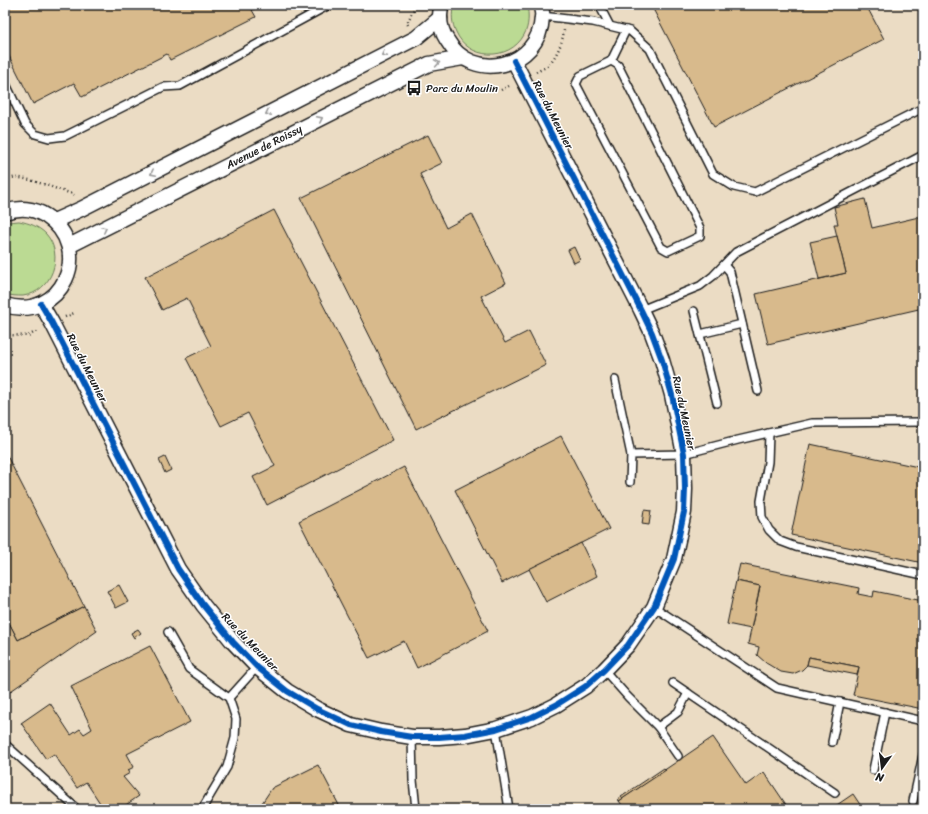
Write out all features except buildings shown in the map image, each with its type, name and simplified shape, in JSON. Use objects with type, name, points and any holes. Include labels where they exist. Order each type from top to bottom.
[{"type":"street","points":[[440,11],[443,33],[451,47],[463,58],[479,65],[497,66],[514,61],[525,54],[534,43],[540,30],[542,11]]},
{"type":"street","points":[[54,221],[81,209],[416,38],[440,11]]},
{"type":"street","name":"Avenue de Roissy","points":[[69,246],[428,64],[463,58]]},
{"type":"street","name":"Rue du Meunier","points":[[41,304],[178,568],[203,605],[233,642],[258,667],[287,692],[317,709],[351,725],[381,732],[412,736],[439,737],[465,735],[496,729],[532,717],[556,705],[586,686],[604,670],[628,645],[654,607],[674,559],[684,512],[684,454],[672,395],[652,333],[514,61]]},
{"type":"street","points":[[5,212],[11,209],[27,209],[42,213],[54,221],[66,237],[71,260],[68,274],[62,286],[53,297],[41,304],[27,308],[13,308],[5,305]]},
{"type":"lane","points":[[5,82],[25,124],[35,134],[49,138],[65,136],[163,87],[180,86],[329,5]]},
{"type":"lane","points":[[599,5],[610,26]]},
{"type":"lane","points":[[542,11],[630,31],[650,49],[714,174],[734,187],[755,192],[923,108]]},
{"type":"lane","points":[[611,61],[618,65],[700,228],[700,236],[668,251],[660,247],[576,84],[580,76],[611,61],[626,30]]},
{"type":"lane","points":[[641,310],[700,286],[713,276],[736,252],[923,155]]},
{"type":"lane","points":[[724,265],[730,272],[758,391]]},
{"type":"lane","points":[[694,311],[717,403]]},
{"type":"lane","points":[[700,334],[742,324]]},
{"type":"lane","points":[[615,380],[631,455],[630,482]]},
{"type":"lane","points":[[631,455],[684,454],[812,423],[923,422]]},
{"type":"lane","points":[[769,433],[768,462],[761,501],[762,517],[769,530],[780,541],[796,547],[923,575]]},
{"type":"lane","points":[[654,607],[777,688],[923,721]]},
{"type":"lane","points":[[168,632],[189,669],[228,698],[236,719],[235,738],[227,767],[202,809]]},
{"type":"lane","points":[[228,698],[258,667]]},
{"type":"lane","points":[[604,670],[658,727],[678,756]]},
{"type":"lane","points":[[673,683],[835,793]]},
{"type":"lane","points":[[658,727],[678,712],[688,693]]},
{"type":"lane","points":[[832,742],[840,702]]},
{"type":"lane","points":[[873,770],[886,712]]},
{"type":"lane","points":[[496,729],[510,809]]},
{"type":"lane","points":[[412,736],[416,809]]},
{"type":"lane","points":[[5,744],[77,809]]},
{"type":"lane","points":[[913,801],[923,755]]},
{"type":"shaded area","points":[[5,5],[923,5],[923,809],[8,809],[5,806]]},
{"type":"green space","points":[[454,5],[527,5],[528,20],[526,32],[517,44],[509,50],[489,54],[479,52],[470,48],[462,41],[456,32],[452,19]]},
{"type":"green space","points":[[19,221],[33,225],[46,234],[52,243],[55,262],[48,280],[42,288],[23,296],[12,296],[5,294],[5,223]]},
{"type":"cycle path","points":[[41,304],[178,569],[203,605],[233,642],[257,667],[287,691],[317,709],[351,725],[412,737],[465,735],[496,729],[532,717],[556,705],[586,686],[604,670],[628,645],[654,607],[674,559],[684,512],[684,454],[672,395],[662,360],[652,333],[514,61]]},
{"type":"place","name":"Parc du Moulin","points":[[414,88]]}]
